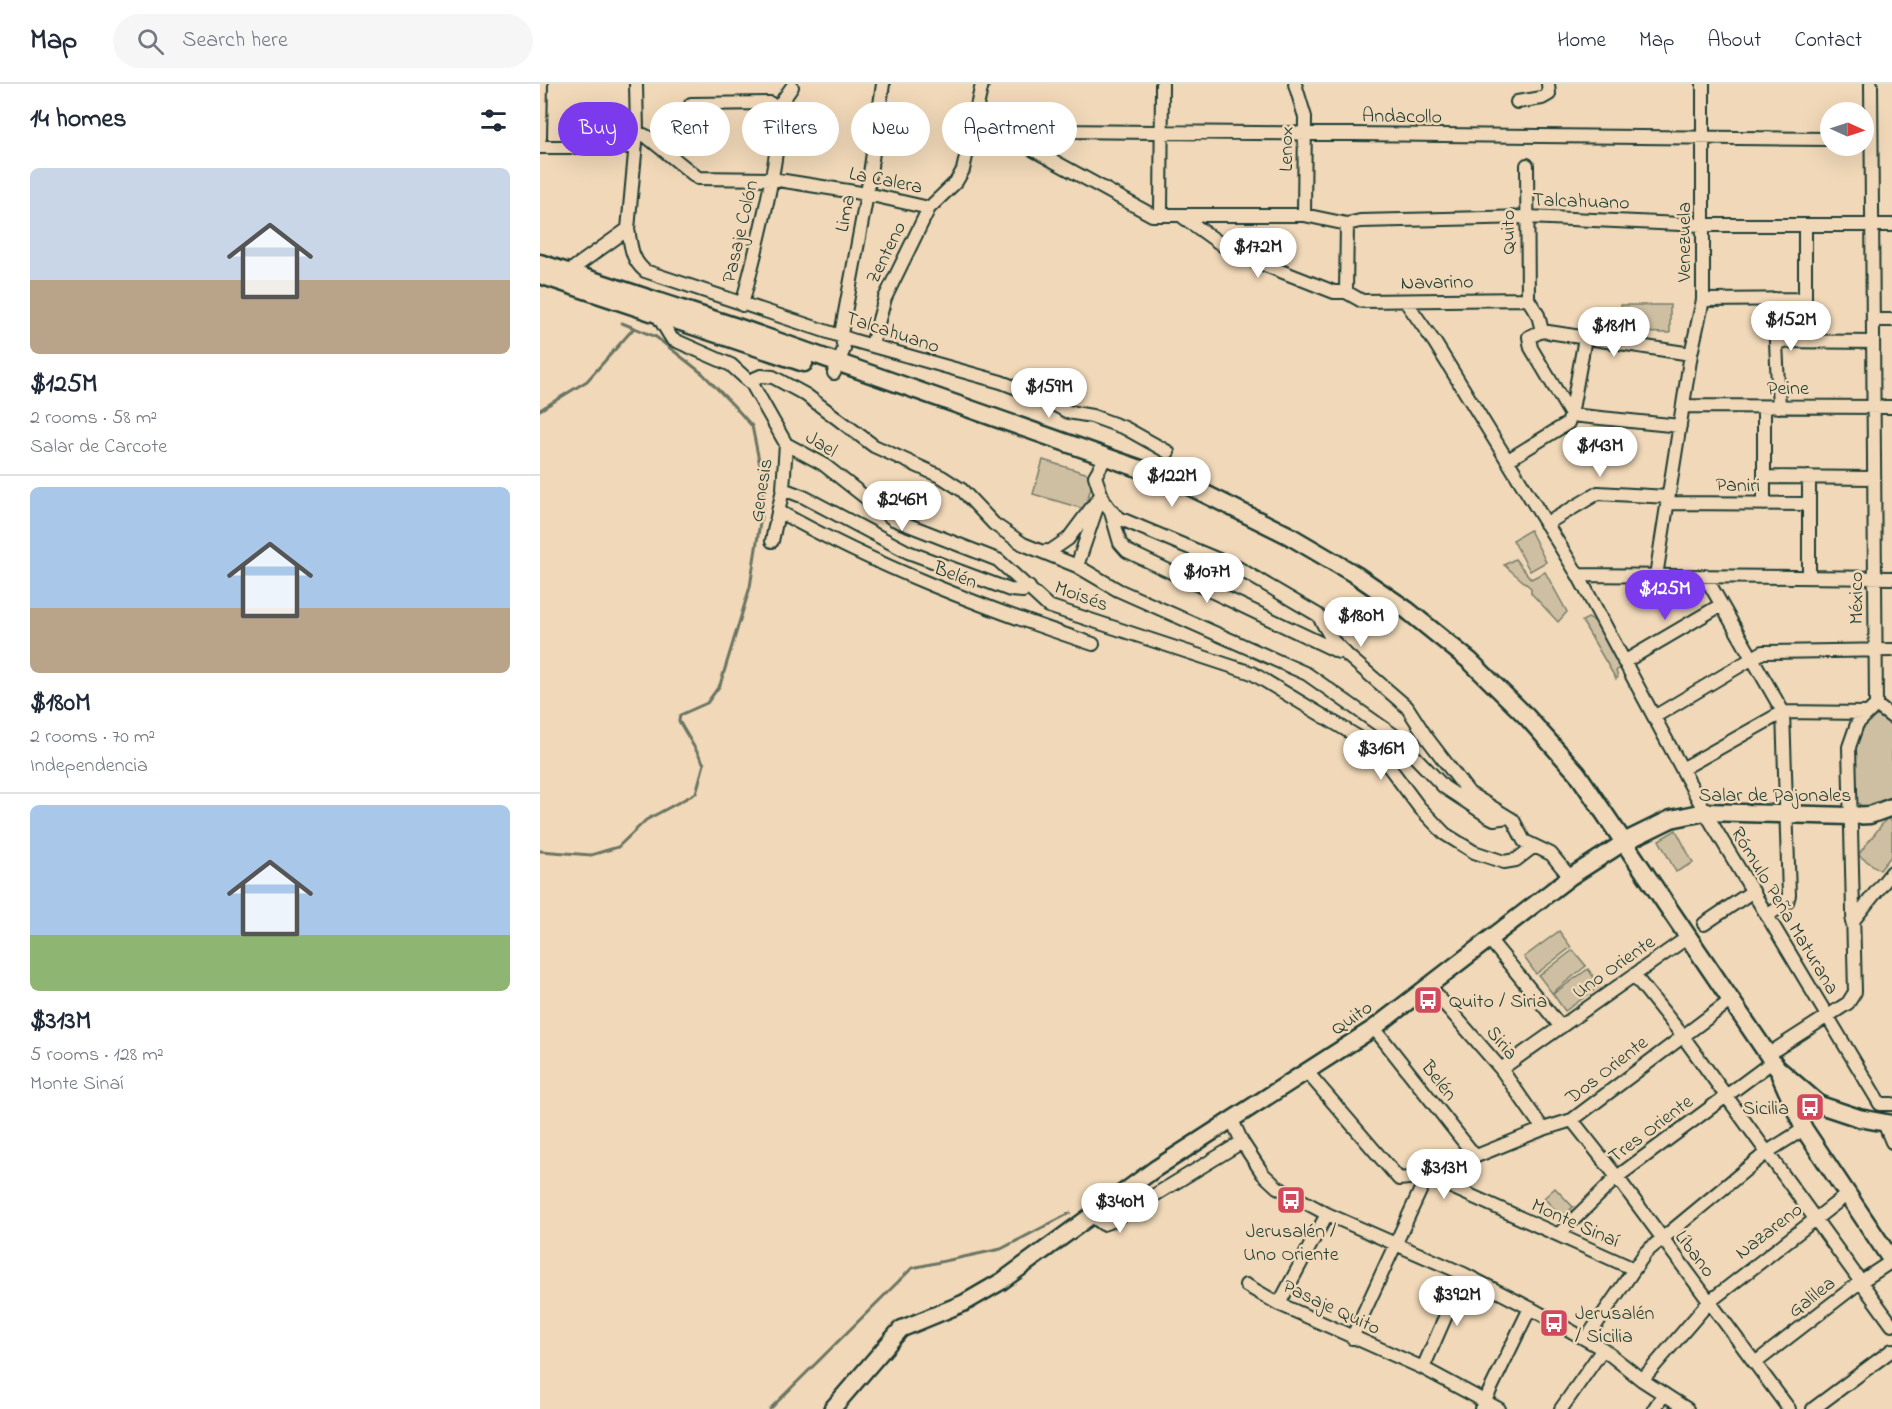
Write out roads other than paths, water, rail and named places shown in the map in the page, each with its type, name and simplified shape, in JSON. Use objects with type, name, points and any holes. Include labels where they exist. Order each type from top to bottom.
[{"type":"main road","points":[[540,262],[568,279],[658,316],[839,362]]},
{"type":"main road","points":[[540,275],[568,279],[839,362],[1102,464],[1253,518]]},
{"type":"main road","points":[[984,419],[1189,486],[1221,499],[1311,548],[1365,581],[1428,626],[1470,661],[1562,755],[1590,789],[1772,1062],[1804,1129],[1849,1193],[1892,1261]]},
{"type":"main road","name":"Salar de Pajonales","points":[[1626,841],[1671,819],[1705,812],[1849,816],[1877,813],[1892,807]]},
{"type":"main road","points":[[1772,1062],[1820,1105],[1888,1123]]},
{"type":"street","points":[[540,138],[541,84]]},
{"type":"street","name":"Talcahuano","points":[[636,84],[636,102]]},
{"type":"street","name":"Lima","points":[[839,362],[841,334],[867,194],[883,84]]},
{"type":"street","name":"Zenteno","points":[[978,102],[981,84]]},
{"type":"street","points":[[1044,156],[1149,213],[1161,213],[1162,84]]},
{"type":"street","name":"Lenox","points":[[1295,84],[1305,117],[1305,215]]},
{"type":"street","points":[[1517,102],[1542,98],[1549,94],[1548,84]]},
{"type":"street","name":"Venezuela","points":[[1656,576],[1691,354],[1703,300],[1703,84]]},
{"type":"street","name":"México","points":[[1870,102],[1871,84]]},
{"type":"street","points":[[782,102],[792,87]]},
{"type":"street","name":"Andacollo","points":[[1077,131],[1820,139]]},
{"type":"street","name":"La Calera","points":[[638,132],[646,136],[698,178],[772,179],[867,194],[928,208]]},
{"type":"street","points":[[540,147],[558,147]]},
{"type":"street","name":"Talcahuano","points":[[634,156],[628,229],[631,252],[636,264],[645,271],[742,305],[841,334],[855,341],[1001,382],[1038,396],[1068,412],[1092,416],[1125,428],[1168,452]]},
{"type":"street","name":"Pasaje Colón","points":[[742,305],[772,179],[774,156]]},
{"type":"street","name":"Zenteno","points":[[872,345],[885,298],[928,208],[956,182],[963,170],[966,156]]},
{"type":"street","name":"México","points":[[1868,156],[1872,225],[1875,578],[1875,650],[1871,709]]},
{"type":"street","name":"Quito","points":[[1527,165],[1528,300]]},
{"type":"street","name":"Talcahuano","points":[[1161,213],[1183,217],[1305,215],[1347,224],[1360,221],[1528,217],[1702,225],[1892,225]]},
{"type":"street","name":"Navarino","points":[[1183,217],[1232,252],[1249,260],[1334,292],[1346,292],[1362,301],[1528,300]]},
{"type":"street","points":[[1346,292],[1347,224]]},
{"type":"street","points":[[1805,225],[1805,341]]},
{"type":"street","points":[[568,279],[602,246],[628,229]]},
{"type":"street","points":[[1774,299],[1779,407]]},
{"type":"street","points":[[1703,300],[1805,299]]},
{"type":"street","points":[[1528,300],[1538,315],[1542,331]]},
{"type":"street","name":"Rómulo Peña Maturana","points":[[1406,302],[1508,460],[1578,575],[1705,812],[1826,1016],[1886,1104]]},
{"type":"street","name":"Jael","points":[[658,316],[672,339],[685,347],[731,365],[748,381],[786,444],[823,464],[893,519],[998,560],[1029,587]]},
{"type":"street","points":[[1873,320],[1892,320]]},
{"type":"street","points":[[1571,415],[1529,344],[1531,334],[1542,331],[1691,354]]},
{"type":"street","points":[[1508,460],[1568,423],[1585,338]]},
{"type":"street","points":[[839,362],[855,341]]},
{"type":"street","points":[[1776,341],[1873,342]]},
{"type":"street","points":[[748,381],[761,376],[773,377],[806,395],[874,446],[942,477],[962,490],[994,524],[1023,544],[1046,551],[1118,590],[1286,664],[1339,696],[1395,736],[1444,787],[1494,819],[1508,818]]},
{"type":"street","name":"Peine","points":[[1683,406],[1892,407]]},
{"type":"street","points":[[1764,407],[1764,504]]},
{"type":"street","points":[[1571,415],[1680,426]]},
{"type":"street","name":"Genesis","points":[[772,541],[783,489],[786,444]]},
{"type":"street","points":[[1102,464],[1095,476],[1101,495],[1111,512],[1120,543],[1127,550],[1348,656]]},
{"type":"street","name":"Paniri","points":[[1764,477],[1874,478]]},
{"type":"street","points":[[1809,477],[1809,577]]},
{"type":"street","name":"Moisés","points":[[783,489],[804,497],[908,552],[1010,590],[1023,591],[1029,587],[1048,606],[1252,673],[1358,737],[1380,756],[1419,807],[1445,834],[1460,844],[1474,852],[1504,862],[1516,860],[1533,847]]},
{"type":"street","name":"Paniri","points":[[1546,524],[1598,493],[1668,500],[1809,504]]},
{"type":"street","points":[[1046,551],[1049,552],[1068,539],[1101,495]]},
{"type":"street","points":[[1077,566],[1101,495]]},
{"type":"street","name":"Belén","points":[[778,511],[832,541],[912,578],[1093,644]]},
{"type":"street","points":[[1111,512],[1120,519],[1238,568],[1318,615],[1333,641],[1407,707],[1427,738],[1469,793],[1518,826],[1524,841],[1551,854],[1570,877]]},
{"type":"street","points":[[1578,575],[1892,578]]},
{"type":"street","points":[[1705,576],[1783,712],[1788,814],[1788,898],[1767,916]]},
{"type":"street","points":[[1624,662],[1721,605]]},
{"type":"street","points":[[1654,717],[1752,658],[1773,650],[1892,650]]},
{"type":"street","points":[[1772,1062],[1826,1016],[1848,1004],[1854,995],[1849,747],[1853,730],[1871,709]]},
{"type":"street","points":[[1682,769],[1783,712],[1871,709],[1892,717]]},
{"type":"street","name":"Quito","points":[[832,1409],[893,1337],[908,1325],[964,1303],[1002,1281],[1155,1169],[1374,1028],[1570,877],[1626,841]]},
{"type":"street","points":[[1852,922],[1892,872]]},
{"type":"street","points":[[1704,924],[1752,891]]},
{"type":"street","name":"Uno Oriente","points":[[1501,1069],[1688,937]]},
{"type":"street","points":[[1489,939],[1561,1027]]},
{"type":"street","points":[[1634,975],[1682,1035],[1892,1326]]},
{"type":"street","name":"Siria","points":[[1428,985],[1501,1069],[1543,1129]]},
{"type":"street","name":"Dos Oriente","points":[[1427,1176],[1543,1129],[1572,1120],[1730,1001]]},
{"type":"street","name":"Belén","points":[[1374,1028],[1475,1156]]},
{"type":"street","name":"Tres Oriente","points":[[1558,1235],[1617,1177],[1772,1062]]},
{"type":"street","name":"Monte Sinaí","points":[[1307,1072],[1399,1179],[1427,1176],[1634,1269]]},
{"type":"street","points":[[1232,1120],[1242,1142],[1270,1181],[1327,1214],[1464,1274],[1530,1308],[1603,1349],[1642,1380],[1687,1409]]},
{"type":"street","name":"Líbano","points":[[1572,1120],[1789,1409]]},
{"type":"street","points":[[1888,1123],[1892,1142]]},
{"type":"street","points":[[1586,1339],[1646,1251],[1767,1152],[1804,1129]]},
{"type":"street","points":[[1092,1216],[1100,1224],[1106,1224],[1242,1142]]},
{"type":"street","points":[[1352,1338],[1427,1176]]},
{"type":"street","name":"Nazareno","points":[[1642,1380],[1709,1302],[1814,1217],[1849,1193]]},
{"type":"street","points":[[1279,1304],[1327,1214]]},
{"type":"street","name":"Galilea","points":[[1755,1364],[1860,1282],[1892,1261]]},
{"type":"street","points":[[1423,1368],[1464,1274]]},
{"type":"street","name":"Pasaje Quito","points":[[1246,1285],[1279,1304],[1423,1368],[1483,1405],[1499,1409]]},
{"type":"street","points":[[1483,1405],[1530,1308]]},
{"type":"street","points":[[1561,1409],[1603,1349]]},
{"type":"street","points":[[1813,1409],[1892,1350]]},
{"type":"street","points":[[1654,1409],[1664,1394]]},
{"type":"waterway","points":[[540,851],[591,855],[618,847],[646,820],[696,793],[704,764],[679,721],[680,715],[707,703],[720,685],[750,587],[763,503],[762,475],[752,426],[703,374],[656,337],[622,323]]},
{"type":"waterway","points":[[540,410],[587,381],[634,328]]},
{"type":"waterway","points":[[770,1409],[912,1268],[1001,1249],[1070,1213]]},
{"type":"place","name":"Quito / Siria","points":[[1428,1000]]},
{"type":"place","name":"Sicilia","points":[[1810,1107]]},
{"type":"place","name":"Jerusalén / Uno Oriente","points":[[1291,1200]]},
{"type":"place","name":"Jerusalén / Sicilia","points":[[1554,1323]]}]
